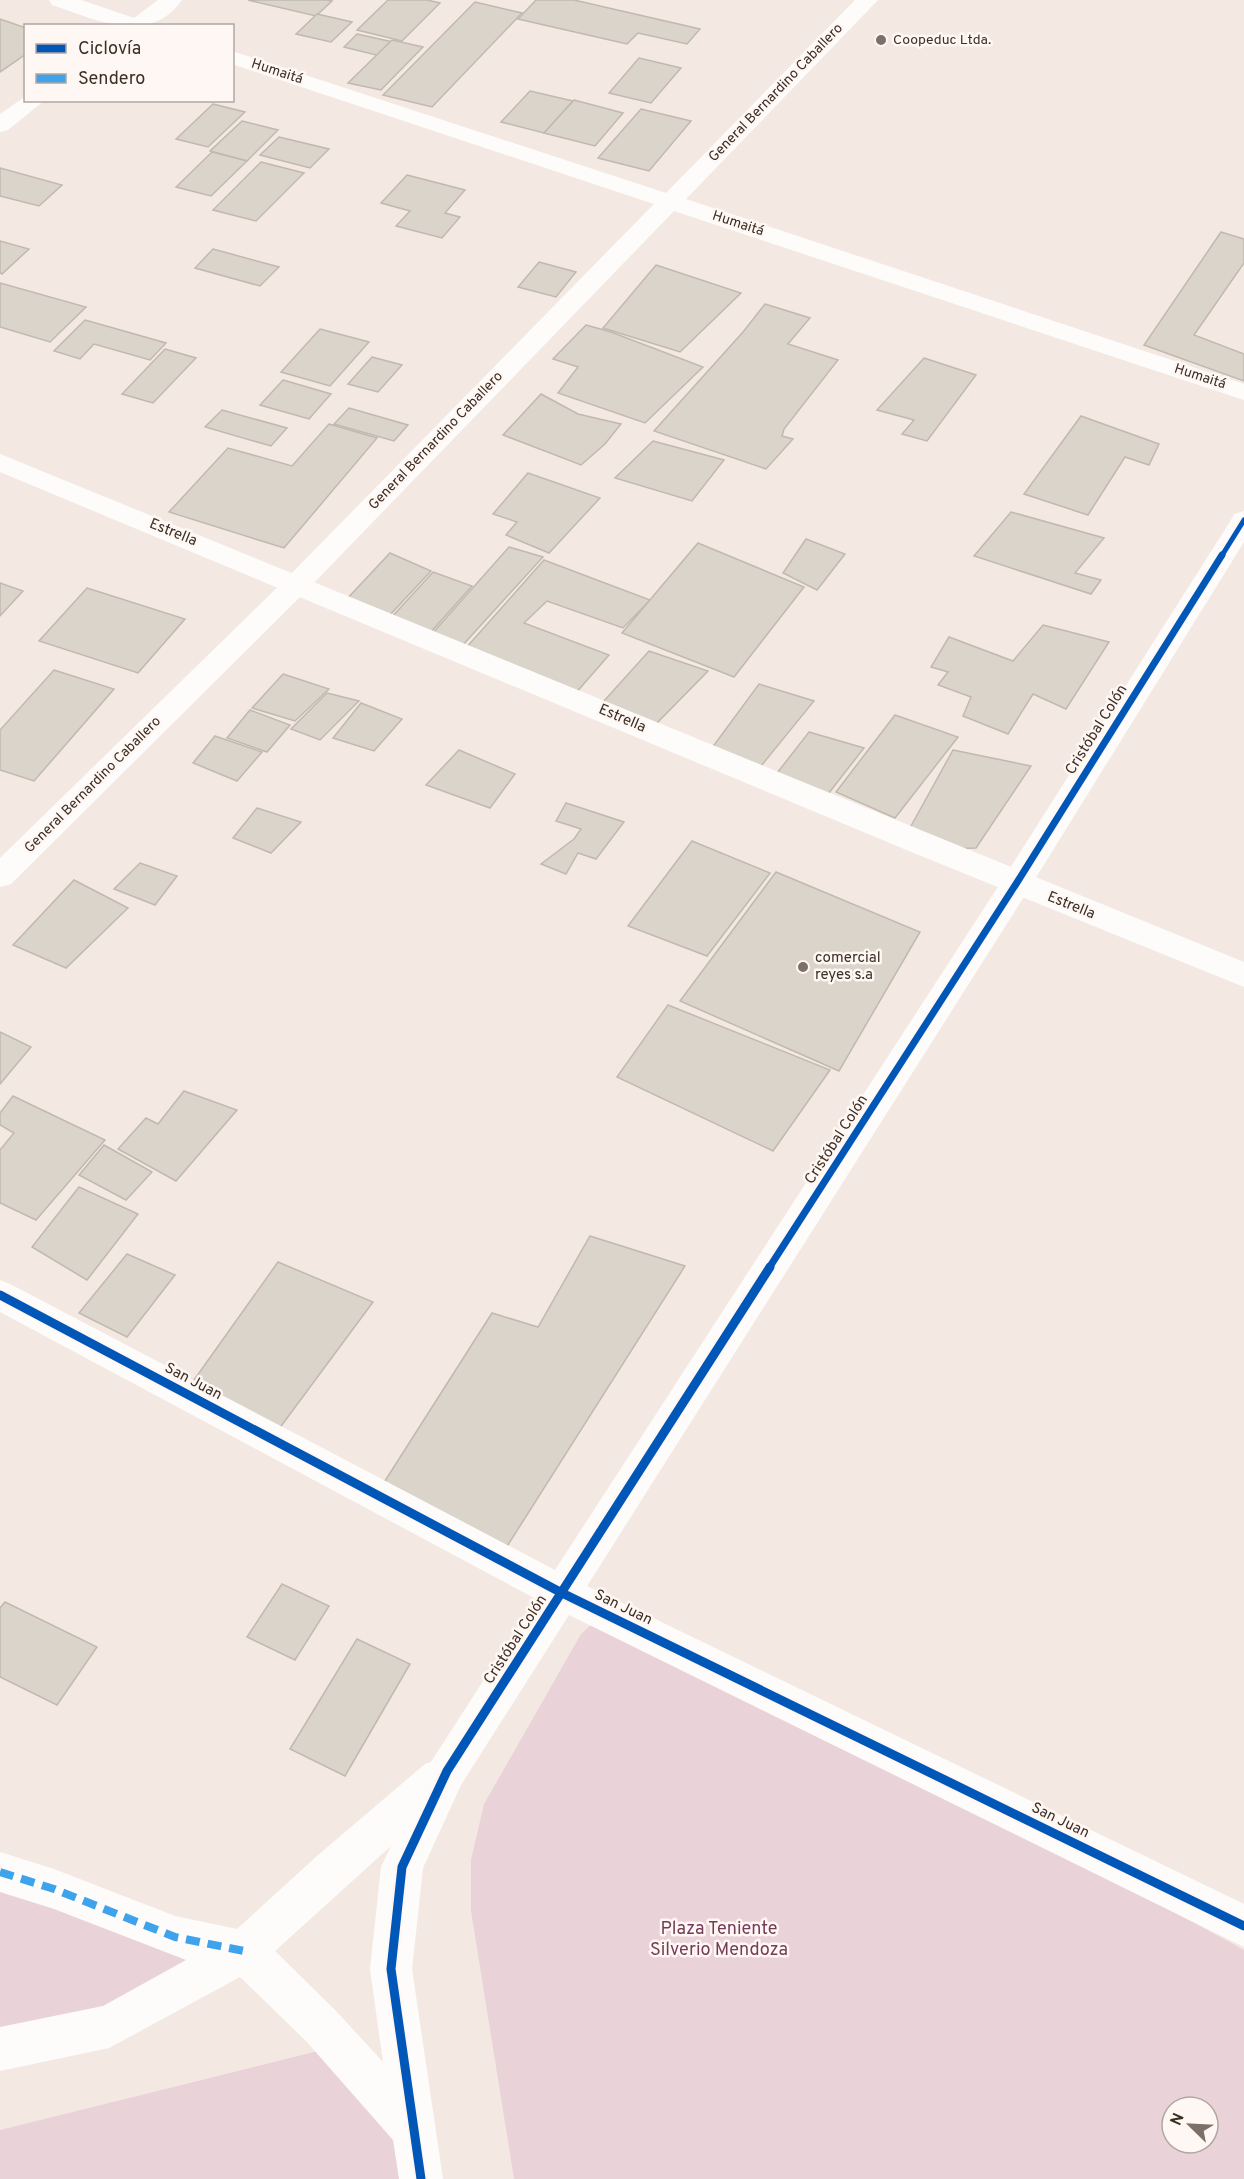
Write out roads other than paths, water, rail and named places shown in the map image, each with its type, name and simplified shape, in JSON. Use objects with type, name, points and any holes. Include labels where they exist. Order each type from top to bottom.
[{"type":"street","points":[[60,0],[130,24]]},
{"type":"street","points":[[139,24],[171,0]]},
{"type":"street","name":"General Bernardino Caballero","points":[[0,876],[298,583],[867,0]]},
{"type":"street","name":"Humaitá","points":[[234,58],[1244,392]]},
{"type":"street","points":[[0,125],[31,102]]},
{"type":"street","name":"Estrella","points":[[0,462],[298,583],[1016,884],[1244,975]]},
{"type":"street","name":"Cristóbal Colón","points":[[447,1771],[1016,884],[1244,520]]},
{"type":"street","name":"San Juan","points":[[0,1295],[562,1593],[1244,1926]]},
{"type":"street","points":[[0,2049],[109,2026],[244,1951],[332,1870],[447,1771]]},
{"type":"street","points":[[421,2179],[391,1969],[402,1867],[447,1771]]},
{"type":"street","points":[[0,1872],[54,1889],[175,1937],[244,1951],[321,2026],[415,2131]]},
{"type":"place","name":"Coopeduc Ltda.","points":[[881,40]]},
{"type":"place","name":"comercial reyes s.a","points":[[803,967]]},
{"type":"park label","name":"Plaza Teniente Silverio Mendoza","points":[[719,1939]]}]
